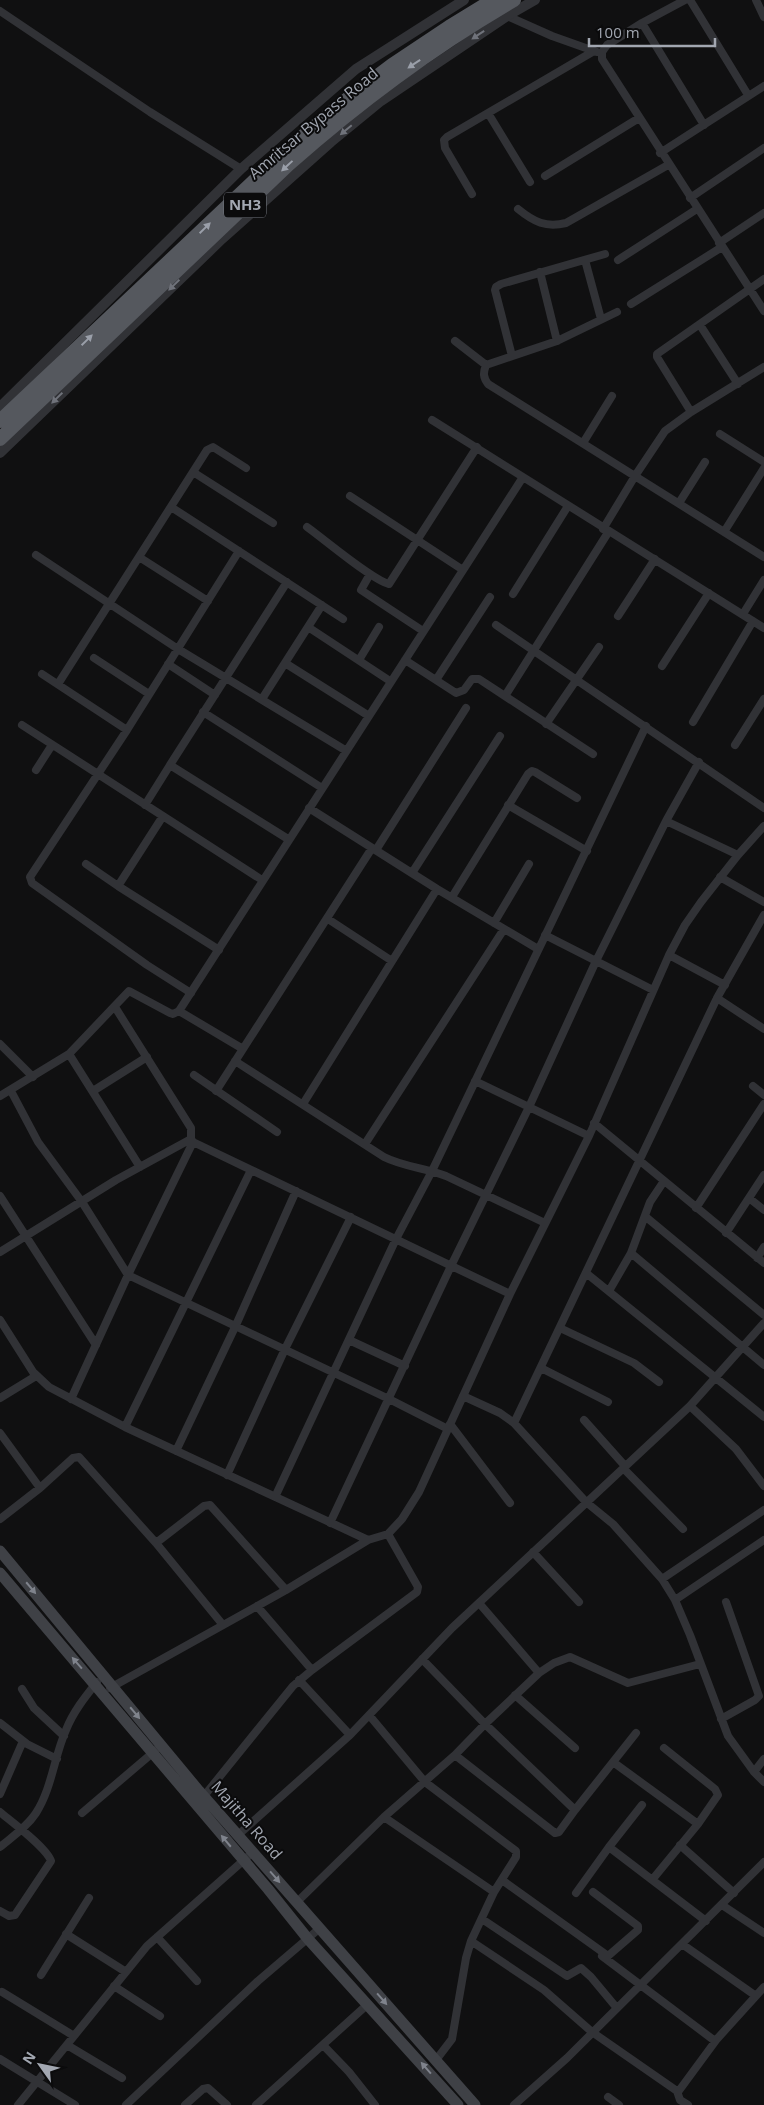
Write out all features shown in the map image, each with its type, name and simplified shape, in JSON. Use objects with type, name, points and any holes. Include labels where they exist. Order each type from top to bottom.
[{"type":"highway","name":"Amritsar Bypass Road","points":[[0,421],[290,147],[351,96],[392,65],[493,0]]},
{"type":"highway","name":"Amritsar Bypass Road","points":[[0,439],[327,130],[401,72],[477,21],[514,0]]},
{"type":"main road","name":"Majitha Road","points":[[0,1551],[204,1796],[475,2105]]},
{"type":"main road","name":"Majitha Road","points":[[0,1573],[308,1939],[458,2105]]},
{"type":"street","points":[[0,407],[241,169],[356,69],[464,0]]},
{"type":"street","points":[[0,453],[222,239],[331,142],[381,101],[507,16],[535,0]]},
{"type":"street","points":[[472,194],[445,148],[444,140],[447,137],[598,52],[642,22],[685,0]]},
{"type":"street","points":[[690,0],[748,95]]},
{"type":"street","points":[[756,0],[764,17]]},
{"type":"street","points":[[0,10],[150,112],[241,169]]},
{"type":"street","points":[[507,16],[552,36],[598,52],[660,153],[764,312]]},
{"type":"street","points":[[642,22],[704,125]]},
{"type":"street","points":[[660,153],[764,86]]},
{"type":"street","points":[[488,113],[530,182]]},
{"type":"street","points":[[545,176],[639,118]]},
{"type":"street","points":[[690,198],[764,148]]},
{"type":"street","points":[[518,209],[539,224],[557,225],[566,223],[668,165]]},
{"type":"street","points":[[618,260],[697,209]]},
{"type":"street","points":[[631,304],[720,245],[764,213]]},
{"type":"street","points":[[512,356],[495,290],[496,287],[540,272],[605,254]]},
{"type":"street","points":[[584,260],[601,319]]},
{"type":"street","points":[[540,272],[557,341]]},
{"type":"street","points":[[691,412],[657,357],[657,354],[764,279]]},
{"type":"street","points":[[617,312],[557,341],[486,365],[483,372],[484,379],[488,384],[764,557]]},
{"type":"street","points":[[700,325],[738,384]]},
{"type":"street","points":[[455,341],[486,365]]},
{"type":"street","points":[[505,696],[606,530],[634,476],[665,431],[691,412],[764,367]]},
{"type":"street","points":[[583,443],[612,396]]},
{"type":"street","points":[[432,420],[764,628]]},
{"type":"street","points":[[720,434],[764,462]]},
{"type":"street","points":[[307,527],[370,574],[389,584],[477,447]]},
{"type":"street","points":[[58,684],[210,448],[217,450],[246,468]]},
{"type":"street","points":[[678,503],[704,462]]},
{"type":"street","points":[[724,532],[764,468]]},
{"type":"street","points":[[193,472],[273,523]]},
{"type":"street","points":[[0,1096],[70,1054],[128,992],[131,991],[170,1013],[173,1014],[179,1011],[345,750],[464,570],[522,476]]},
{"type":"street","points":[[350,496],[464,570]]},
{"type":"street","points":[[513,594],[568,506]]},
{"type":"street","points":[[171,507],[343,619]]},
{"type":"street","points":[[191,993],[84,921],[30,880],[31,873],[127,730],[239,551]]},
{"type":"street","points":[[36,555],[178,648],[345,750]]},
{"type":"street","points":[[139,557],[208,601]]},
{"type":"street","points":[[618,616],[655,559]]},
{"type":"street","points":[[370,574],[361,590],[423,631]]},
{"type":"street","points":[[743,614],[764,580]]},
{"type":"street","points":[[145,805],[287,582]]},
{"type":"street","points":[[662,666],[709,593]]},
{"type":"street","points":[[436,680],[490,597]]},
{"type":"street","points":[[262,699],[322,605]]},
{"type":"street","points":[[692,722],[753,621]]},
{"type":"street","points":[[496,625],[764,808]]},
{"type":"street","points":[[308,627],[390,681]]},
{"type":"street","points":[[359,660],[379,627]]},
{"type":"street","points":[[546,724],[599,648]]},
{"type":"street","points":[[94,658],[149,694]]},
{"type":"street","points":[[405,660],[456,693],[464,690],[475,678],[593,754]]},
{"type":"street","points":[[285,663],[369,716]]},
{"type":"street","points":[[168,664],[214,695]]},
{"type":"street","points":[[42,674],[127,730]]},
{"type":"street","points":[[735,745],[764,699]]},
{"type":"street","points":[[216,1091],[466,708]]},
{"type":"street","points":[[203,712],[322,788]]},
{"type":"street","points":[[22,725],[262,880]]},
{"type":"street","points":[[276,1497],[396,1239],[432,1171],[646,726]]},
{"type":"street","points":[[412,873],[500,736]]},
{"type":"street","points":[[36,770],[52,745]]},
{"type":"street","points":[[330,1523],[451,1266],[487,1196],[596,961],[666,821],[699,762]]},
{"type":"street","points":[[170,765],[288,839]]},
{"type":"street","points":[[452,897],[528,774],[532,771],[577,798]]},
{"type":"street","points":[[508,805],[587,851]]},
{"type":"street","points":[[309,808],[437,889],[538,949]]},
{"type":"street","points":[[118,886],[163,816]]},
{"type":"street","points":[[666,821],[738,855]]},
{"type":"street","points":[[0,1847],[22,1830],[36,1813],[54,1773],[64,1736],[80,1703],[99,1689],[113,1686],[286,1590],[368,1540],[388,1534],[402,1519],[419,1492],[510,1294],[589,1136],[669,955],[685,925],[720,877],[764,826]]},
{"type":"street","points":[[86,864],[219,950]]},
{"type":"street","points":[[494,923],[529,864]]},
{"type":"street","points":[[720,877],[764,902]]},
{"type":"street","points":[[303,1104],[437,889]]},
{"type":"street","points":[[514,1423],[717,998],[764,915]]},
{"type":"street","points":[[328,919],[392,960]]},
{"type":"street","points":[[365,1144],[504,929]]},
{"type":"street","points":[[545,935],[653,990]]},
{"type":"street","points":[[669,955],[724,985]]},
{"type":"street","points":[[717,998],[764,1029]]},
{"type":"street","points":[[71,1399],[192,1141],[191,1128],[115,1007]]},
{"type":"street","points":[[179,1011],[243,1050]]},
{"type":"street","points":[[0,1044],[33,1077]]},
{"type":"street","points":[[70,1054],[140,1166]]},
{"type":"street","points":[[93,1091],[147,1057]]},
{"type":"street","points":[[235,1061],[391,1160],[432,1171],[545,1223]]},
{"type":"street","points":[[194,1076],[277,1132]]},
{"type":"street","points":[[475,1081],[589,1136]]},
{"type":"street","points":[[753,1086],[764,1095]]},
{"type":"street","points":[[11,1091],[38,1142],[82,1202],[128,1275],[449,1426],[510,1502]]},
{"type":"street","points":[[696,1208],[762,1110]]},
{"type":"street","points":[[594,1123],[764,1264]]},
{"type":"street","points":[[0,1252],[140,1166],[192,1141]]},
{"type":"street","points":[[192,1141],[510,1294]]},
{"type":"street","points":[[125,1427],[251,1170]]},
{"type":"street","points":[[726,1233],[764,1175]]},
{"type":"street","points":[[609,1291],[631,1253],[650,1202],[664,1181]]},
{"type":"street","points":[[176,1450],[236,1325],[296,1191]]},
{"type":"street","points":[[0,1196],[96,1345]]},
{"type":"street","points":[[749,1198],[764,1210]]},
{"type":"street","points":[[227,1475],[285,1349],[351,1217]]},
{"type":"street","points":[[646,1217],[764,1315]]},
{"type":"street","points":[[757,1258],[764,1247]]},
{"type":"street","points":[[631,1253],[764,1365]]},
{"type":"street","points":[[586,1273],[764,1417]]},
{"type":"street","points":[[0,1320],[36,1376],[49,1387],[125,1427],[368,1540]]},
{"type":"street","points":[[238,1835],[350,1735],[422,1659],[479,1603],[690,1406],[764,1323]]},
{"type":"street","points":[[560,1328],[634,1363],[659,1382]]},
{"type":"street","points":[[349,1340],[405,1366]]},
{"type":"street","points":[[541,1368],[608,1402]]},
{"type":"street","points":[[0,1398],[36,1376]]},
{"type":"street","points":[[463,1396],[500,1413],[514,1423],[586,1502],[613,1524],[662,1579],[675,1600],[732,1743],[764,1782]]},
{"type":"street","points":[[690,1406],[736,1449],[764,1486]]},
{"type":"street","points":[[584,1420],[624,1467],[683,1529]]},
{"type":"street","points":[[0,1433],[40,1488]]},
{"type":"street","points":[[0,1519],[40,1488],[72,1458],[79,1457],[156,1543],[223,1625]]},
{"type":"street","points":[[156,1543],[204,1506],[210,1506],[286,1590]]},
{"type":"street","points":[[662,1579],[764,1510]]},
{"type":"street","points":[[204,1796],[292,1686],[417,1592],[418,1587],[388,1534]]},
{"type":"street","points":[[675,1600],[764,1540]]},
{"type":"street","points":[[533,1552],[579,1602]]},
{"type":"street","points":[[721,1719],[759,1696],[726,1602]]},
{"type":"street","points":[[479,1603],[539,1673]]},
{"type":"street","points":[[257,1606],[312,1670]]},
{"type":"street","points":[[297,1902],[384,1817],[455,1755],[515,1695],[539,1673],[554,1663],[570,1657],[628,1683],[700,1664]]},
{"type":"street","points":[[422,1659],[485,1724],[575,1810]]},
{"type":"street","points":[[99,1689],[103,1675]]},
{"type":"street","points":[[299,1680],[350,1735]]},
{"type":"street","points":[[22,1689],[34,1708],[64,1736]]},
{"type":"street","points":[[515,1695],[576,1748]]},
{"type":"street","points":[[368,1715],[425,1782],[516,1851],[516,1856],[494,1892],[471,1941],[466,1958],[452,2038],[436,2060]]},
{"type":"street","points":[[0,1723],[23,1741],[58,1759]]},
{"type":"street","points":[[455,1755],[555,1833],[559,1832],[636,1733]]},
{"type":"street","points":[[0,1794],[23,1741]]},
{"type":"street","points":[[82,1813],[162,1745]]},
{"type":"street","points":[[652,1880],[717,1799],[717,1792],[664,1748]]},
{"type":"street","points":[[754,1772],[764,1759]]},
{"type":"street","points":[[613,1762],[698,1824]]},
{"type":"street","points":[[576,1893],[642,1805]]},
{"type":"street","points":[[0,1812],[47,1854],[51,1861],[14,1915],[9,1916],[0,1911]]},
{"type":"street","points":[[384,1817],[494,1892]]},
{"type":"street","points":[[680,1845],[734,1893]]},
{"type":"street","points":[[609,1847],[706,1921]]},
{"type":"street","points":[[18,2105],[146,1946],[253,1852]]},
{"type":"street","points":[[514,2105],[567,2058],[639,1984],[706,1921],[764,1862]]},
{"type":"street","points":[[502,1880],[715,2042]]},
{"type":"street","points":[[533,1903],[608,1956],[638,1930],[638,1926],[593,1892]]},
{"type":"street","points":[[41,1975],[89,1898]]},
{"type":"street","points":[[722,1905],[764,1933]]},
{"type":"street","points":[[482,1919],[568,1977],[581,1968],[616,2007]]},
{"type":"street","points":[[126,2105],[258,1981],[320,1928]]},
{"type":"street","points":[[66,1934],[126,1972]]},
{"type":"street","points":[[157,1937],[197,1980]]},
{"type":"street","points":[[471,1941],[544,1990],[592,2032],[678,2092],[680,2099],[688,2105]]},
{"type":"street","points":[[682,1944],[756,1996]]},
{"type":"street","points":[[114,1986],[160,2016]]},
{"type":"street","points":[[678,2092],[715,2042],[764,1987]]},
{"type":"street","points":[[2,1992],[74,2036]]},
{"type":"street","points":[[256,2105],[368,2004]]},
{"type":"street","points":[[66,2045],[122,2078]]},
{"type":"street","points":[[324,2045],[349,2072],[375,2105]]},
{"type":"street","points":[[0,2059],[74,2105]]},
{"type":"street","points":[[185,2105],[203,2089],[208,2088],[227,2105]]},
{"type":"street","points":[[608,2097],[619,2105]]},
{"type":"street","points":[[265,2098],[271,2105]]}]
